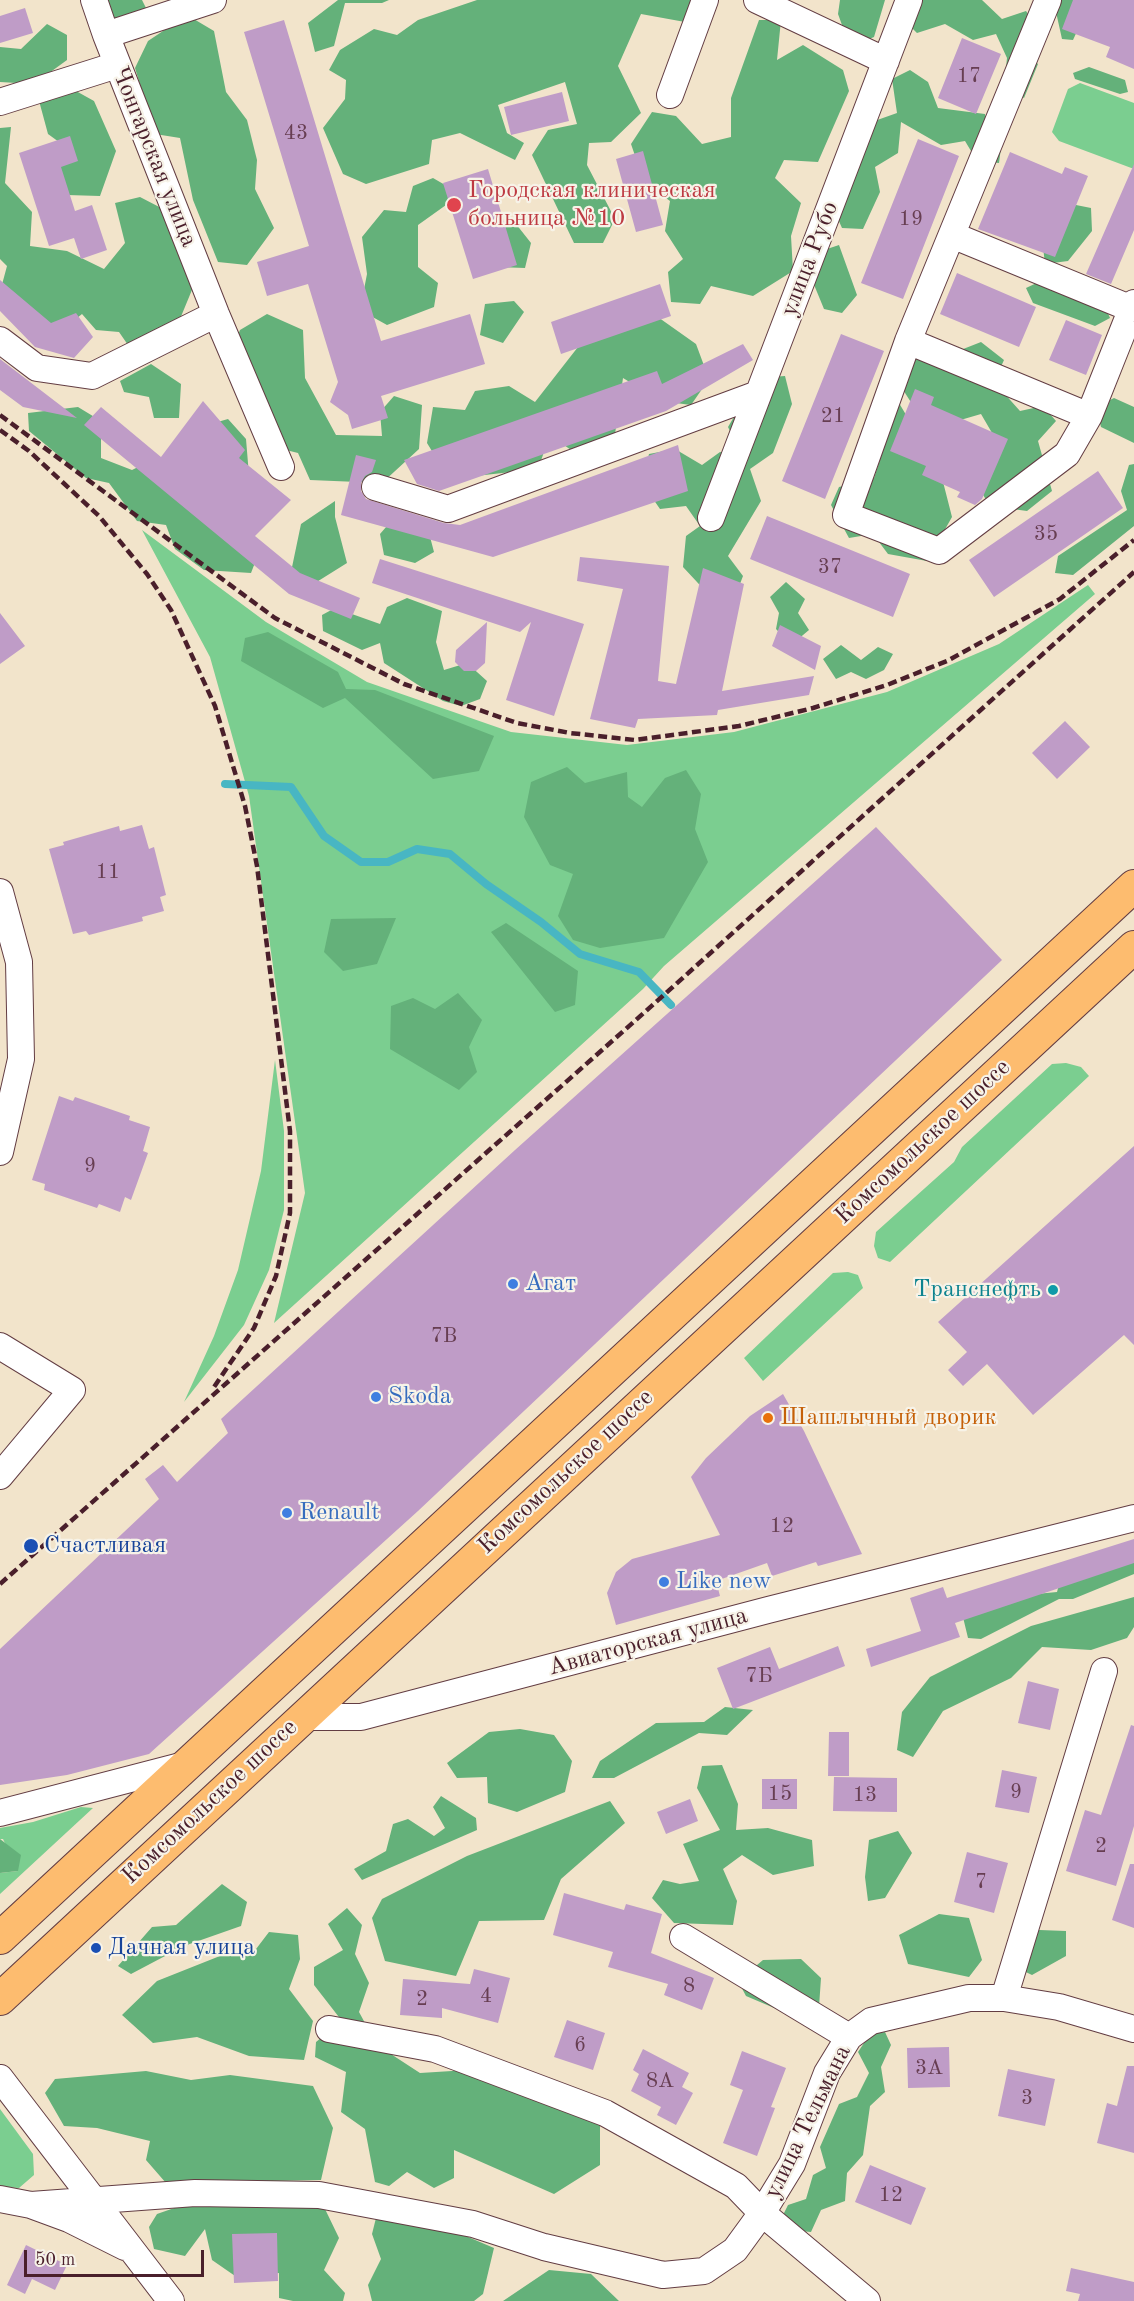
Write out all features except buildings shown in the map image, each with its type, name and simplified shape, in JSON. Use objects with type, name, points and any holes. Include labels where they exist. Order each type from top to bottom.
[{"type":"main road","name":"Комсомольское шоссе","points":[[0,1938],[1134,886]]},
{"type":"main road","name":"Комсомольское шоссе","points":[[0,1999],[301,1717],[1134,946]]},
{"type":"street","name":"Чонгарская улица","points":[[94,0],[117,65],[216,314],[281,466]]},
{"type":"street","points":[[106,35],[213,0]]},
{"type":"street","points":[[670,95],[705,0]]},
{"type":"street","points":[[757,0],[886,61]]},
{"type":"street","name":"улица Рубо","points":[[711,518],[909,0]]},
{"type":"street","points":[[952,235],[1133,306],[1089,416],[1067,454],[939,551],[846,515],[908,341],[1048,0]]},
{"type":"street","points":[[0,102],[117,65]]},
{"type":"street","points":[[0,340],[37,368],[92,376],[216,314]]},
{"type":"street","points":[[908,341],[1089,416]]},
{"type":"street","points":[[375,487],[448,509],[758,394]]},
{"type":"street","points":[[0,892],[19,962],[21,1059],[0,1152]]},
{"type":"street","points":[[0,1346],[72,1390],[0,1476]]},
{"type":"street","name":"Авиаторская улица","points":[[301,1717],[361,1718],[768,1610],[1134,1518]]},
{"type":"street","points":[[1004,1998],[1104,1671]]},
{"type":"street","points":[[0,1813],[189,1764]]},
{"type":"street","points":[[683,1937],[849,2037]]},
{"type":"street","name":"улица Тельмана","points":[[31,2205],[195,2193],[319,2194],[473,2224],[544,2247],[663,2275],[704,2271],[735,2250],[762,2213],[792,2164],[827,2073],[849,2037],[871,2020],[969,1998],[1004,1998],[1059,2007],[1134,2029]]},
{"type":"street","points":[[329,2029],[435,2049],[605,2113],[736,2186],[762,2213],[867,2301]]},
{"type":"street","points":[[0,2078],[171,2301]]},
{"type":"street","points":[[31,2205],[46,2198],[56,2189],[61,2176],[61,2159]]},
{"type":"street","points":[[0,2199],[31,2205],[87,2227],[134,2251]]},
{"type":"green space","points":[[99,0],[142,0],[146,8],[137,31],[108,30]]},
{"type":"green space","points":[[338,0],[389,0],[382,3],[345,3],[334,46],[315,52],[308,23]]},
{"type":"green space","points":[[477,0],[710,0],[714,12],[685,22],[641,14],[618,66],[641,113],[611,142],[589,143],[587,165],[615,219],[603,243],[574,243],[532,155],[548,130],[577,124],[565,82],[498,105],[507,133],[524,143],[515,160],[460,133],[432,140],[429,164],[366,184],[343,174],[323,128],[345,99],[346,80],[329,70],[340,50],[374,29],[397,35],[418,20]]},
{"type":"green space","points":[[840,0],[885,0],[874,37],[850,47],[838,14]]},
{"type":"green space","points":[[908,0],[982,0],[1002,19],[1026,11],[1041,32],[1024,50],[1038,64],[1024,98],[1004,87],[1007,58],[996,34],[973,40],[945,24],[917,33],[904,20]]},
{"type":"green space","points":[[1057,0],[1114,0],[1084,16],[1073,40],[1062,39],[1054,3]]},
{"type":"green space","points":[[187,15],[214,31],[226,92],[247,120],[257,160],[255,189],[274,228],[247,265],[218,262],[193,200],[180,138],[155,134],[135,68],[148,41]]},
{"type":"green space","points":[[759,20],[781,20],[777,60],[803,45],[843,70],[849,91],[818,162],[784,160],[775,178],[801,203],[791,236],[793,271],[753,296],[711,286],[700,304],[671,302],[668,272],[683,259],[665,231],[670,201],[644,182],[631,144],[652,112],[676,116],[702,144],[731,137],[731,98]]},
{"type":"green space","points":[[47,24],[67,35],[67,60],[34,84],[0,82],[0,47],[21,49]]},
{"type":"green space","points":[[1089,67],[1125,80],[1128,92],[1120,94],[1075,79],[1073,73]]},
{"type":"green space","points":[[910,70],[928,82],[938,108],[985,114],[988,129],[1003,132],[999,163],[977,161],[965,141],[941,145],[901,122],[898,153],[875,167],[880,192],[863,229],[842,228],[834,210],[866,124],[897,113],[892,79]]},
{"type":"green space","points":[[1080,83],[1134,103],[1134,169],[1059,141],[1052,132],[1068,89]]},
{"type":"green space","points":[[67,86],[94,101],[116,151],[100,196],[67,195],[36,163],[70,150],[48,134],[38,97]]},
{"type":"green space","points":[[11,127],[5,183],[32,212],[30,246],[67,251],[104,269],[125,243],[115,203],[140,197],[167,211],[194,285],[168,348],[137,358],[119,332],[96,330],[82,314],[54,337],[0,292],[7,266],[0,259],[0,128]]},
{"type":"green space","points":[[433,178],[452,189],[446,205],[418,225],[418,267],[438,283],[434,307],[387,325],[360,310],[367,274],[362,237],[384,210],[406,212],[413,186]]},
{"type":"green space","points":[[1071,204],[1091,208],[1092,231],[1068,261],[1045,264],[1042,238]]},
{"type":"green space","points":[[516,224],[531,243],[525,268],[497,267],[494,229]]},
{"type":"green space","points":[[839,245],[857,295],[842,313],[824,309],[810,275],[818,252]]},
{"type":"green space","points":[[1043,280],[1104,304],[1110,318],[1095,326],[1033,303],[1026,288]]},
{"type":"green space","points":[[514,301],[524,312],[503,343],[480,335],[485,304]]},
{"type":"green space","points":[[267,314],[303,330],[305,378],[336,435],[382,436],[380,412],[394,396],[422,405],[419,449],[382,483],[310,480],[298,453],[266,445],[227,362],[240,330]]},
{"type":"green space","points":[[655,315],[696,344],[709,379],[691,405],[661,401],[623,378],[615,434],[571,450],[550,435],[538,469],[449,479],[427,443],[433,407],[465,410],[475,391],[509,386],[535,402],[585,338]]},
{"type":"green space","points":[[981,342],[1004,360],[994,382],[1020,411],[1043,406],[1056,421],[1038,441],[1052,491],[1027,511],[990,506],[975,482],[995,438],[981,414],[957,421],[914,407],[898,382],[911,355],[953,353]]},
{"type":"green space","points":[[151,364],[181,384],[179,418],[154,418],[149,397],[124,392],[120,381]]},
{"type":"green space","points":[[785,376],[792,404],[773,453],[750,469],[761,501],[728,556],[743,576],[735,597],[711,597],[683,567],[686,536],[700,526],[686,506],[660,509],[642,483],[649,454],[675,449],[702,465],[720,452],[741,454],[728,427],[757,378]]},
{"type":"green space","points":[[1114,398],[1134,407],[1134,443],[1101,427],[1096,407]]},
{"type":"green space","points":[[899,403],[941,474],[952,517],[927,561],[888,554],[873,534],[849,538],[831,505],[839,487],[874,478],[880,460],[859,442]]},
{"type":"green space","points":[[78,407],[101,421],[101,458],[132,470],[152,460],[184,487],[207,425],[228,419],[246,439],[256,560],[251,573],[204,570],[175,549],[166,525],[137,521],[109,483],[86,478],[29,431],[28,413]]},
{"type":"green space","points":[[1134,464],[1134,526],[1073,575],[1055,573],[1058,556],[1127,510],[1121,491],[1129,465]]},
{"type":"green space","points":[[335,501],[335,517],[347,563],[315,583],[291,572],[301,524]]},
{"type":"green space","points":[[393,519],[429,533],[434,552],[415,563],[384,555],[380,534]]},
{"type":"green space","points":[[142,530],[266,622],[367,682],[511,732],[627,745],[734,732],[887,692],[999,644],[1088,585],[1095,594],[664,966],[643,989],[274,1323],[305,1193],[249,796],[210,657]]},
{"type":"green space","points":[[786,582],[805,599],[798,613],[809,630],[791,645],[776,629],[779,613],[770,597]]},
{"type":"green space","points":[[407,598],[442,611],[436,642],[444,670],[467,663],[487,681],[480,699],[461,706],[443,701],[384,663],[380,643],[362,650],[323,631],[322,615],[335,608],[380,624],[387,607]]},
{"type":"green space","points":[[268,632],[338,672],[346,689],[375,690],[494,736],[479,771],[433,779],[345,698],[323,708],[241,661],[245,638]]},
{"type":"green space","points":[[841,645],[861,660],[878,647],[893,654],[884,670],[866,679],[851,672],[836,679],[823,659]]},
{"type":"green space","points":[[567,767],[585,783],[627,772],[628,797],[642,807],[665,778],[686,770],[701,794],[695,829],[708,862],[664,938],[600,948],[573,940],[558,916],[573,874],[550,865],[524,817],[531,782]]},
{"type":"green space","points":[[396,918],[377,964],[343,971],[324,952],[331,919]]},
{"type":"green space","points":[[506,923],[578,971],[575,1005],[555,1012],[491,932]]},
{"type":"green space","points":[[458,993],[482,1020],[469,1047],[477,1072],[459,1090],[390,1049],[391,1006],[413,998],[435,1009]]},
{"type":"green space","points":[[275,1060],[284,1131],[284,1210],[269,1270],[244,1325],[184,1402],[214,1336],[238,1270],[261,1171]]},
{"type":"green space","points":[[1066,1063],[1081,1067],[1089,1076],[890,1262],[878,1258],[874,1246],[876,1232],[954,1162],[962,1147],[1052,1064]]},
{"type":"green space","points":[[848,1272],[858,1275],[863,1288],[763,1381],[744,1358],[833,1273]]},
{"type":"green space","points":[[1134,1555],[1134,1574],[1073,1599],[1059,1599],[981,1639],[968,1638],[962,1613],[984,1599],[1057,1592],[1061,1577]]},
{"type":"green space","points":[[1134,1597],[1134,1627],[1127,1638],[1091,1650],[1042,1647],[1011,1678],[943,1711],[913,1757],[897,1750],[902,1712],[930,1677],[1031,1626]]},
{"type":"green space","points":[[725,1707],[753,1710],[727,1735],[699,1733],[614,1778],[592,1778],[600,1761],[656,1723],[704,1722]]},
{"type":"green space","points":[[520,1729],[554,1735],[572,1761],[565,1792],[517,1812],[488,1803],[487,1777],[457,1778],[447,1763],[489,1732]]},
{"type":"green space","points":[[722,1765],[738,1804],[736,1830],[768,1828],[812,1840],[814,1866],[773,1875],[742,1855],[723,1869],[737,1901],[733,1925],[674,1923],[652,1898],[663,1880],[680,1884],[699,1881],[683,1844],[720,1830],[697,1788],[702,1766]]},
{"type":"green space","points":[[441,1796],[476,1818],[477,1830],[362,1880],[354,1869],[386,1851],[393,1824],[408,1819],[434,1836],[445,1828],[433,1807]]},
{"type":"green space","points":[[610,1801],[625,1823],[561,1879],[544,1920],[479,1921],[456,1976],[385,1961],[372,1918],[382,1899],[467,1856]]},
{"type":"green space","points":[[81,1807],[93,1808],[0,1894],[0,1873],[18,1871],[3,1839],[0,1839],[0,1828],[33,1822]]},
{"type":"green space","points":[[898,1831],[912,1853],[885,1898],[868,1901],[865,1877],[869,1840]]},
{"type":"green space","points":[[0,1839],[21,1855],[18,1871],[0,1873]]},
{"type":"green space","points":[[222,1884],[247,1902],[241,1926],[184,1946],[131,1974],[118,1966],[152,1927],[176,1925]]},
{"type":"green space","points":[[347,1908],[362,1925],[355,1954],[369,1983],[359,2012],[377,2045],[420,2073],[468,2070],[600,2123],[600,2165],[554,2194],[454,2150],[454,2178],[434,2188],[407,2172],[389,2186],[375,2182],[365,2129],[341,2112],[346,2072],[315,2057],[316,2042],[342,2021],[314,1985],[314,1967],[343,1950],[328,1924]]},
{"type":"green space","points":[[939,1914],[969,1918],[982,1960],[969,1977],[908,1964],[899,1935]]},
{"type":"green space","points":[[1013,1929],[1066,1931],[1066,1956],[1032,1975],[1007,1963]]},
{"type":"green space","points":[[269,1932],[298,1935],[300,1959],[289,1989],[313,2021],[304,2060],[249,2056],[197,2037],[153,2043],[122,2015],[157,1981],[230,1952],[253,1953]]},
{"type":"green space","points":[[801,1959],[821,1978],[819,2007],[786,2013],[746,1996],[738,1981],[763,1960]]},
{"type":"green space","points":[[885,2032],[891,2045],[881,2067],[885,2092],[870,2106],[863,2155],[847,2173],[845,2201],[821,2210],[811,2232],[789,2230],[782,2217],[788,2205],[806,2199],[813,2175],[826,2168],[820,2147],[839,2104],[857,2097],[869,2073],[858,2052],[870,2034]]},
{"type":"green space","points":[[146,2071],[191,2080],[230,2075],[313,2086],[333,2128],[321,2180],[166,2183],[146,2160],[150,2141],[97,2128],[64,2126],[45,2093],[55,2079]]},
{"type":"green space","points":[[0,2109],[33,2154],[34,2175],[19,2188],[0,2187]]},
{"type":"green space","points":[[200,2199],[325,2209],[339,2238],[324,2270],[345,2293],[343,2301],[293,2301],[279,2298],[279,2273],[238,2278],[212,2260],[205,2229],[185,2256],[154,2249],[149,2227],[157,2214]]},
{"type":"green space","points":[[376,2218],[447,2228],[494,2248],[483,2294],[474,2301],[372,2301],[368,2285],[381,2259],[372,2234]]},
{"type":"green space","points":[[549,2270],[591,2274],[619,2301],[503,2301]]},
{"type":"waterway","points":[[225,784],[291,787],[324,836],[361,862],[388,862],[417,849],[450,854],[486,884],[541,922],[580,954],[639,972],[671,1005]]},
{"type":"railway","points":[[0,415],[275,618],[404,684],[517,723],[570,733],[635,740],[739,726],[813,708],[887,685],[947,661],[1060,599],[1134,540]]},
{"type":"railway","points":[[0,430],[29,451],[99,516],[147,574],[171,610],[215,706],[245,806],[257,866],[290,1131],[290,1213],[276,1276],[254,1328],[214,1387]]},
{"type":"railway","points":[[0,1584],[646,1011],[1134,572]]},
{"type":"place","name":"Городская клиническая больница №10","points":[[454,205]]},
{"type":"place","name":"Агат","points":[[513,1284]]},
{"type":"place","name":"Транснефть","points":[[1053,1290]]},
{"type":"place","name":"Skoda","points":[[376,1397]]},
{"type":"place","name":"Шашлычный дворик","points":[[768,1418]]},
{"type":"place","name":"Renault","points":[[287,1513]]},
{"type":"place","name":"Счастливая","points":[[31,1546]]},
{"type":"place","name":"Like new","points":[[664,1582]]},
{"type":"place","name":"Дачная улица","points":[[96,1948]]}]
